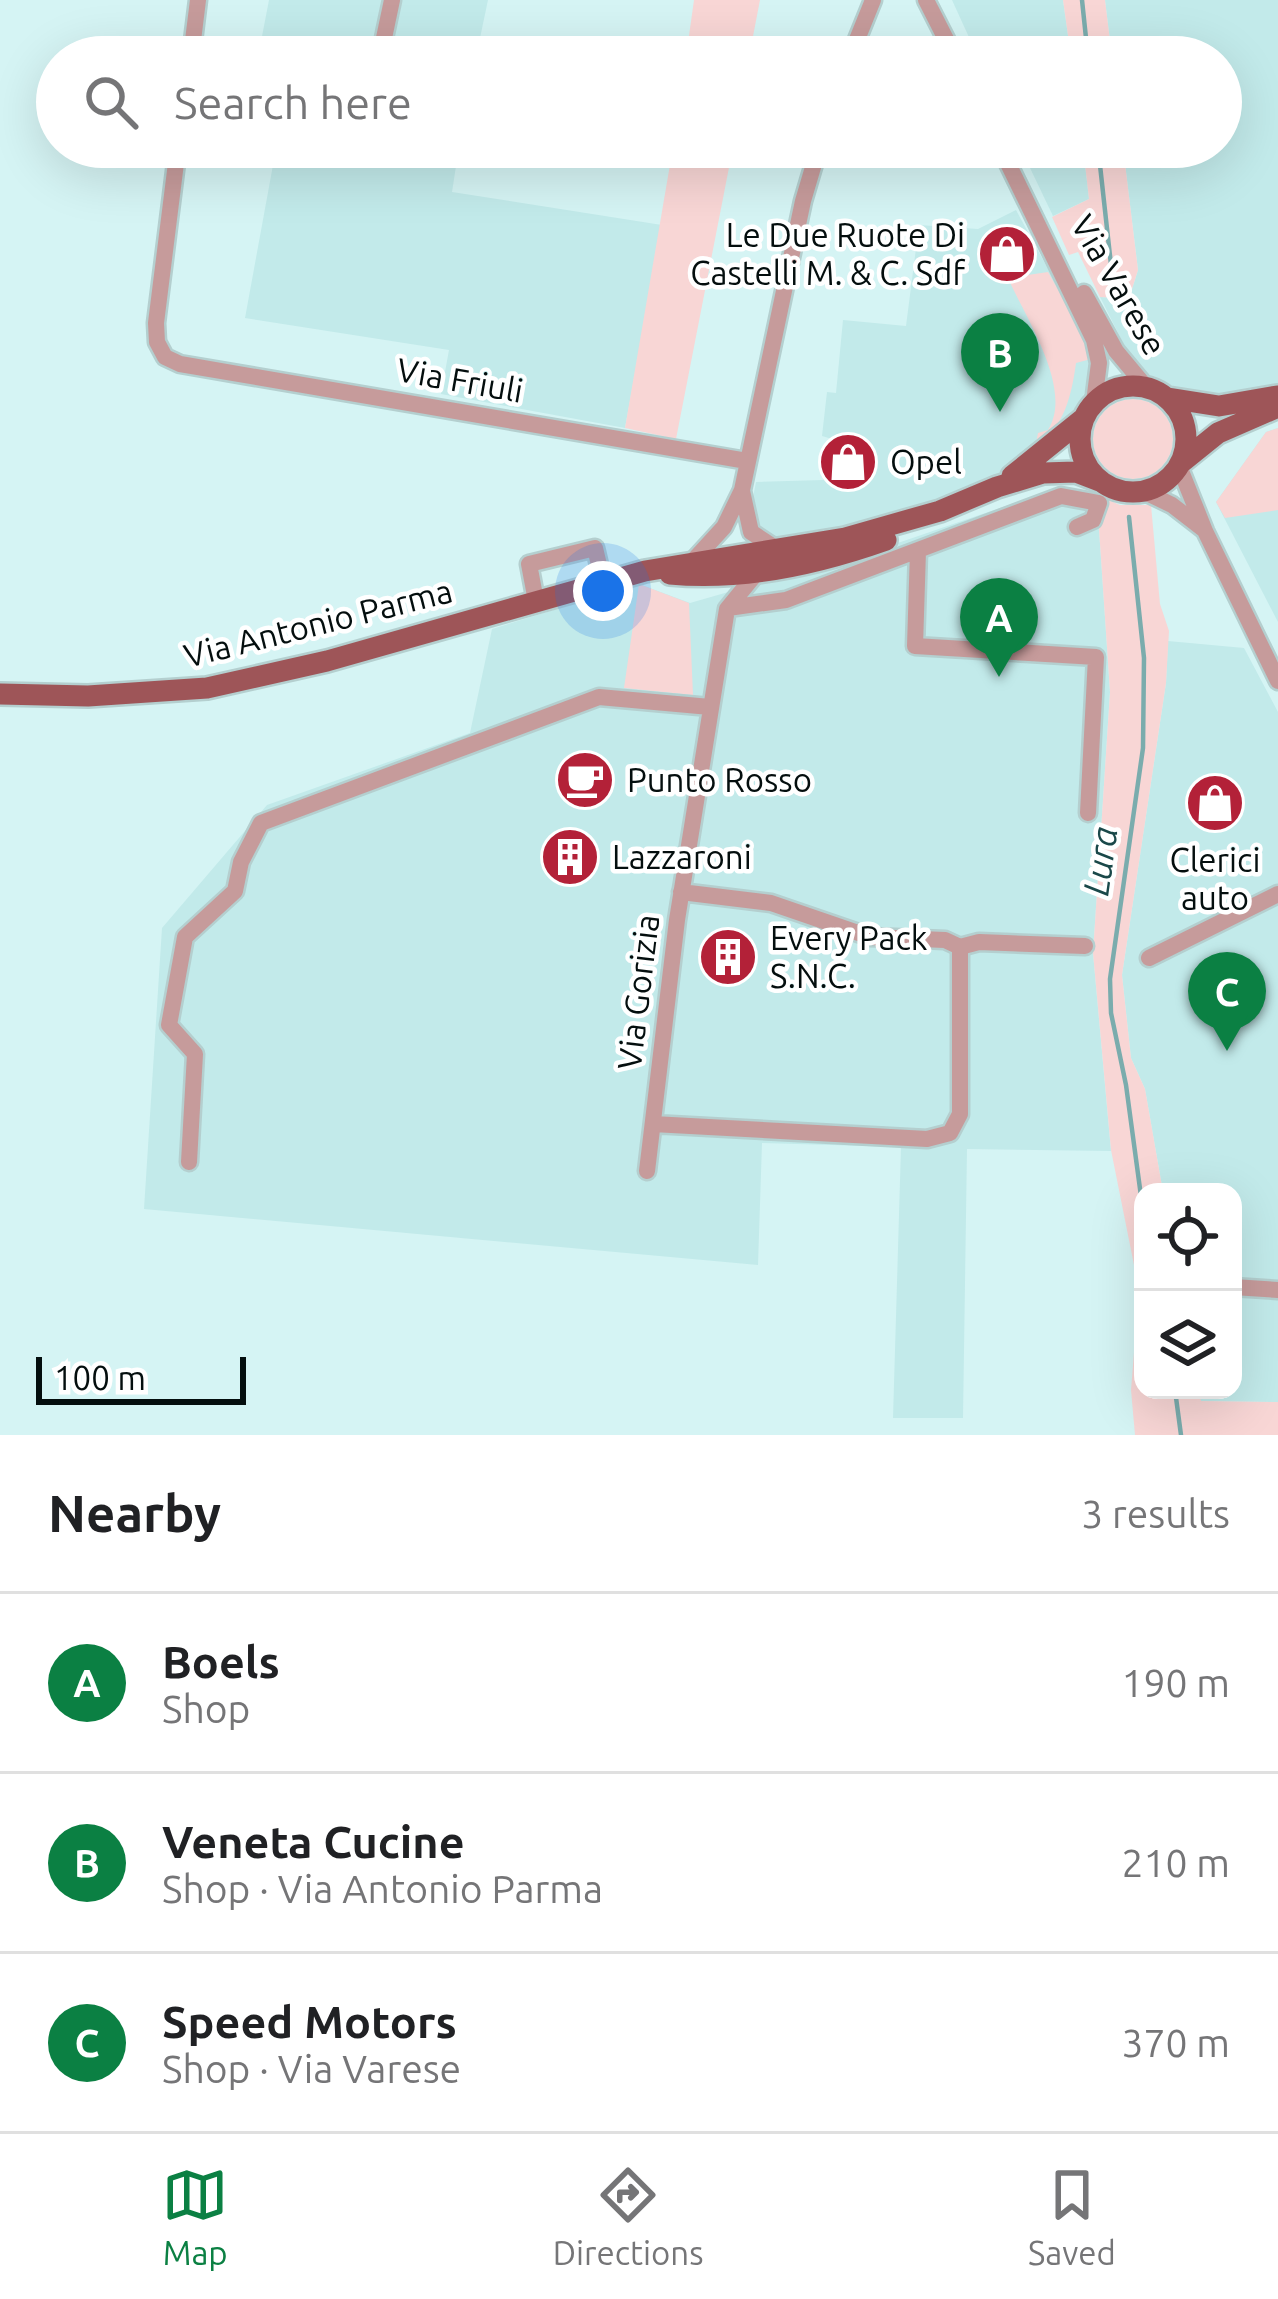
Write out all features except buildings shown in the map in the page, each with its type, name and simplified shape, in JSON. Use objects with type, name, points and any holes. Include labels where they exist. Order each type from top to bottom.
[{"type":"main road","points":[[1278,395],[1219,406],[1168,398],[1146,387],[1118,388],[1089,410],[1081,448],[1088,467],[1102,482],[1143,491],[1163,483],[1218,433],[1278,407]]},
{"type":"main road","points":[[1168,398],[1186,431],[1180,464]]},
{"type":"main road","name":"Via Antonio Parma","points":[[997,487],[1089,410]]},
{"type":"main road","name":"Via Antonio Parma","points":[[645,571],[716,576],[842,555],[885,541],[997,487],[1056,471],[1076,472],[1102,482]]},
{"type":"main road","name":"Via Antonio Parma","points":[[0,694],[88,696],[207,688],[327,661],[645,571],[845,538],[940,511]]},
{"type":"street","points":[[194,36],[198,0]]},
{"type":"street","points":[[384,36],[392,0]]},
{"type":"street","points":[[858,36],[873,0]]},
{"type":"street","points":[[926,0],[944,36]]},
{"type":"street","points":[[937,0],[954,36]]},
{"type":"street","name":"Via Friuli","points":[[175,168],[156,323],[157,342],[165,357],[180,364],[747,461]]},
{"type":"street","points":[[692,562],[724,527],[742,490],[813,168]]},
{"type":"street","name":"Via Varese","points":[[1010,168],[1094,340],[1099,363],[1089,410]]},
{"type":"street","name":"Via Varese","points":[[1021,168],[1116,351],[1146,387]]},
{"type":"street","points":[[1180,464],[1205,531],[1278,682]]},
{"type":"street","points":[[742,490],[752,532],[778,550]]},
{"type":"street","points":[[1143,491],[1164,500],[1205,531]]},
{"type":"street","points":[[727,608],[786,600],[1061,496],[1099,503],[1093,520],[1077,527]]},
{"type":"street","points":[[536,602],[529,564],[595,548],[603,582]]},
{"type":"street","points":[[716,576],[736,562],[778,550]]},
{"type":"street","points":[[917,551],[915,646],[1096,657],[1088,813]]},
{"type":"street","points":[[727,608],[760,570]]},
{"type":"street","name":"Via Gorizia","points":[[647,1171],[681,892],[727,608],[715,598],[716,576]]},
{"type":"street","points":[[189,1162],[195,1054],[169,1025],[177,966],[185,938],[235,891],[241,862],[261,823],[599,697],[710,707]]},
{"type":"street","points":[[681,892],[771,903],[870,937],[945,940],[961,947],[979,942],[1084,946]]},
{"type":"street","points":[[1148,958],[1278,894]]},
{"type":"street","points":[[653,1124],[927,1139],[950,1133],[960,1114],[961,947]]},
{"type":"street","points":[[1242,1288],[1278,1290]]},
{"type":"shaded area","points":[[269,0],[488,0],[480,36],[262,36]]},
{"type":"shaded area","points":[[694,0],[760,0],[753,36],[689,36]]},
{"type":"shaded area","points":[[952,0],[1063,0],[1068,36],[968,36]]},
{"type":"shaded area","points":[[1063,0],[1105,0],[1109,36],[1068,36]]},
{"type":"shaded area","points":[[1105,0],[1278,0],[1278,389],[1239,399],[1184,394],[1135,367],[1100,297],[1117,298],[1132,289],[1138,270],[1126,168],[1242,168],[1242,36],[1109,36]]},
{"type":"shaded area","points":[[272,168],[456,168],[452,192],[662,225],[625,428],[441,394],[449,350],[245,318]]},
{"type":"shaded area","points":[[669,168],[729,168],[676,439],[625,428]]},
{"type":"shaded area","points":[[1030,168],[1085,168],[1089,199],[1053,216]]},
{"type":"shaded area","points":[[1085,168],[1126,168],[1138,270],[1132,289],[1117,298],[1100,297],[1078,252],[1069,255],[1052,217],[1089,199]]},
{"type":"shaded area","points":[[1016,210],[1085,337],[1091,359],[1090,382],[1068,426],[995,478],[883,523],[784,541],[766,537],[751,507],[756,482],[823,480],[832,439],[822,436],[827,392],[836,393],[843,320],[906,326],[919,225],[978,229]]},
{"type":"shaded area","points":[[1048,272],[1085,337],[1091,359],[1076,363],[1060,419],[1036,443],[1038,433],[1048,430],[1055,394],[1044,353],[1008,278]]},
{"type":"shaded area","points":[[1133,399],[1161,411],[1173,439],[1161,467],[1133,479],[1105,467],[1093,439],[1105,411]]},
{"type":"shaded area","points":[[1278,428],[1278,622],[1216,502],[1266,432]]},
{"type":"shaded area","points":[[1278,428],[1278,510],[1225,518],[1216,502],[1266,432]]},
{"type":"shaded area","points":[[1058,488],[1104,498],[1099,529],[1110,692],[1093,953],[1111,1151],[967,1149],[963,1418],[893,1418],[901,1147],[762,1143],[758,1265],[144,1209],[162,928],[267,805],[470,733],[492,629],[639,584],[690,603],[895,544]]},
{"type":"shaded area","points":[[1104,498],[1120,505],[1151,505],[1160,604],[1169,631],[1166,683],[1122,975],[1131,1058],[1145,1089],[1161,1183],[1134,1183],[1134,1265],[1111,1150],[1093,953],[1110,692],[1099,529]]},
{"type":"shaded area","points":[[639,584],[689,603],[693,695],[624,688]]},
{"type":"shaded area","points":[[1168,641],[1244,648],[1278,712],[1278,1402],[1200,1401],[1242,1399],[1242,1183],[1161,1183],[1145,1089],[1131,1058],[1122,975],[1166,683]]},
{"type":"shaded area","points":[[1134,1352],[1134,1399],[1278,1402],[1278,1435],[1135,1435],[1131,1390]]},
{"type":"waterway","name":"Lura","points":[[1082,0],[1086,36]]},
{"type":"waterway","name":"Lura","points":[[1100,168],[1114,292]]},
{"type":"waterway","name":"Lura","points":[[1129,517],[1144,658],[1143,748],[1110,979],[1111,1013],[1139,1183]]},
{"type":"waterway","name":"Lura","points":[[1176,1399],[1181,1435]]},
{"type":"place","name":"Le Due Ruote Di Castelli M. & C. Sdf","points":[[1007,254]]},
{"type":"place","name":"Veneta Cucine","points":[[1000,412]]},
{"type":"place","name":"Opel","points":[[848,462]]},
{"type":"place","name":"Boels","points":[[999,677]]},
{"type":"place","name":"Punto Rosso","points":[[585,780]]},
{"type":"place","name":"Clerici auto","points":[[1215,803]]},
{"type":"place","name":"Lazzaroni","points":[[570,857]]},
{"type":"place","name":"Every Pack S.N.C.","points":[[728,957]]},
{"type":"place","name":"Speed Motors","points":[[1227,1051]]}]
